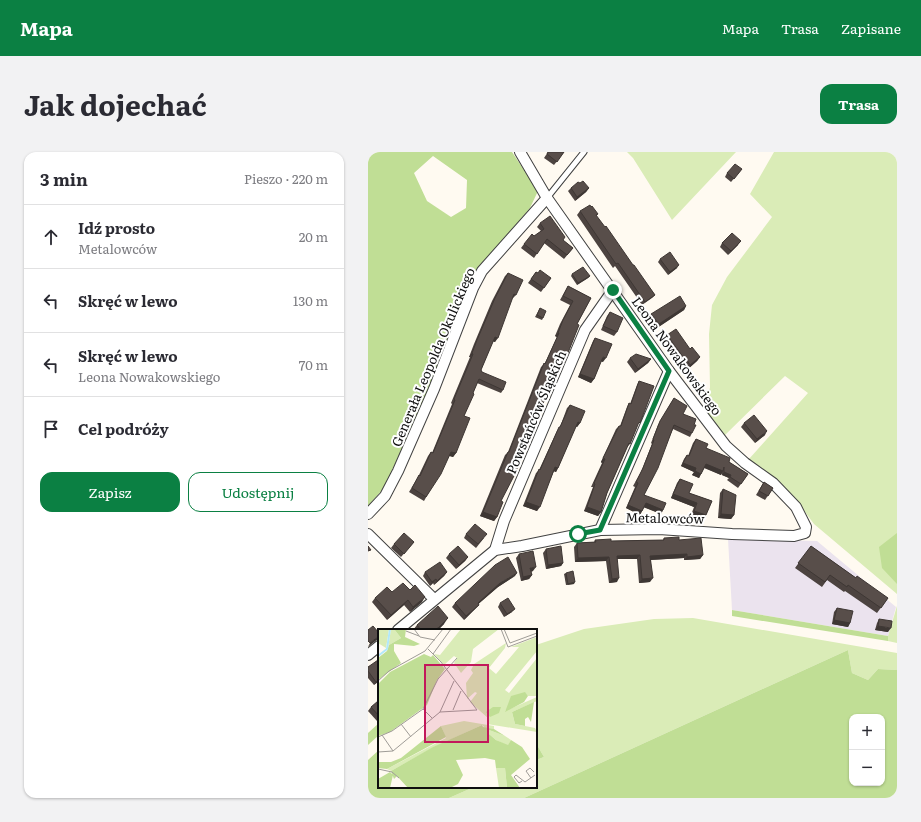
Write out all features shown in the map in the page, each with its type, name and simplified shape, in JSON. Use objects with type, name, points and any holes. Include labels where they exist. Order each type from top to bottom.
[{"type":"street","name":"Leona Nowakowskiego","points":[[520,152],[547,198],[669,371],[726,446],[745,463],[773,483],[796,507],[806,527],[804,533],[794,536]]},
{"type":"street","name":"Generała Leopolda Okulickiego","points":[[368,514],[385,496],[398,471],[434,389],[473,288],[482,272],[547,198]]},
{"type":"street","name":"Powstańców Śląskich","points":[[495,550],[504,521],[586,330],[613,290]]},
{"type":"street","points":[[600,530],[669,371]]},
{"type":"street","name":"Metalowców","points":[[495,550],[600,530],[659,529],[732,534],[794,536]]},
{"type":"street","points":[[368,534],[434,599]]},
{"type":"street","points":[[399,629],[495,550]]},
{"type":"street","points":[[368,655],[378,647]]},
{"type":"lane","points":[[547,198],[584,152]]},
{"type":"shaded area","points":[[728,539],[817,541],[896,607],[888,636],[732,610]]},
{"type":"green space","points":[[368,152],[512,152],[538,191],[530,208],[471,278],[428,391],[384,488],[368,506]],"holes":[[[433,156],[467,180],[466,208],[451,217],[427,201],[414,173]]]},
{"type":"green space","points":[[627,152],[736,152],[672,220],[633,158]]},
{"type":"green space","points":[[774,152],[897,152],[897,594],[814,524],[799,504],[784,489],[749,459],[808,393],[785,376],[724,436],[704,411],[704,402],[710,388],[709,334],[712,305],[727,277],[772,217],[750,194]]},
{"type":"green space","points":[[897,533],[897,584],[882,568],[879,547]]},
{"type":"green space","points":[[897,606],[897,643],[888,641],[888,636]]},
{"type":"green space","points":[[732,610],[888,636],[888,641],[732,616]]},
{"type":"green space","points":[[693,618],[897,653],[897,670],[878,669],[868,680],[852,673],[848,650],[524,798],[449,798],[472,788],[537,788],[537,760],[544,757],[537,745],[537,645],[584,629],[654,619]]},
{"type":"green space","points":[[848,650],[852,673],[868,680],[878,669],[897,670],[897,798],[524,798]]},
{"type":"green space","points":[[378,724],[378,736],[368,745],[368,733]]},
{"type":"green space","points":[[537,745],[544,757],[537,760]]},
{"type":"green space","points":[[378,751],[378,788],[472,788],[449,798],[368,798],[368,760]]},
{"type":"building","points":[[548,152],[564,152],[557,162],[547,154]]},
{"type":"building","points":[[735,164],[742,169],[734,179],[727,173]]},
{"type":"building","points":[[583,181],[589,188],[577,197],[571,188],[578,182],[580,183]]},
{"type":"building","points":[[590,205],[598,214],[596,215],[605,227],[606,226],[655,295],[645,302],[618,263],[616,264],[580,211]]},
{"type":"building","points":[[550,216],[565,237],[563,240],[573,248],[567,255],[547,239],[537,254],[524,244],[532,234],[534,236],[544,229],[540,223]]},
{"type":"building","points":[[732,233],[741,241],[731,251],[722,243]]},
{"type":"building","points":[[670,252],[679,265],[670,272],[660,259]]},
{"type":"building","points":[[583,267],[590,276],[578,283],[572,274]]},
{"type":"building","points":[[540,270],[551,278],[544,288],[531,279],[536,272],[538,273]]},
{"type":"building","points":[[508,273],[523,280],[516,295],[514,294],[498,338],[495,337],[481,370],[482,372],[506,382],[503,390],[479,379],[464,416],[470,418],[456,453],[451,452],[441,474],[426,497],[412,488],[419,475],[420,476],[431,452],[433,453],[473,354],[472,353],[477,340],[495,298]]},
{"type":"building","points":[[568,286],[591,298],[577,324],[579,325],[564,363],[562,362],[535,425],[534,424],[515,474],[501,501],[503,502],[497,517],[483,512],[509,452],[544,363],[545,364],[559,333],[563,320],[573,301],[563,296]]},
{"type":"building","points":[[680,296],[686,306],[659,324],[651,314]]},
{"type":"building","points":[[540,308],[546,311],[543,318],[537,315]]},
{"type":"building","points":[[610,312],[623,318],[617,332],[603,326]]},
{"type":"building","points":[[676,329],[690,349],[692,347],[700,357],[690,365],[667,335]]},
{"type":"building","points":[[595,338],[612,344],[606,358],[603,357],[594,379],[580,374]]},
{"type":"building","points":[[636,354],[651,359],[638,369],[630,358]]},
{"type":"building","points":[[639,381],[654,386],[640,423],[639,422],[630,444],[629,443],[607,493],[601,512],[587,507],[595,484],[594,483],[605,459],[603,458],[619,426],[621,426]]},
{"type":"building","points":[[674,398],[687,406],[683,414],[696,419],[694,425],[696,425],[692,433],[674,425],[658,468],[644,495],[666,503],[663,510],[646,503],[642,511],[628,505],[638,483],[636,482],[643,468],[660,421]]},
{"type":"building","points":[[570,405],[585,411],[580,423],[578,422],[558,468],[555,467],[540,507],[526,502],[539,469],[540,470]]},
{"type":"building","points":[[754,415],[767,431],[757,439],[744,423]]},
{"type":"building","points":[[696,439],[708,444],[706,448],[730,458],[729,462],[748,474],[741,484],[730,477],[731,475],[724,472],[724,467],[723,471],[706,464],[701,474],[695,471],[696,468],[683,463],[687,455],[689,456]]},
{"type":"building","points":[[680,479],[693,484],[689,493],[712,501],[706,515],[694,511],[697,503],[673,494]]},
{"type":"building","points":[[764,482],[773,488],[768,496],[759,491]]},
{"type":"building","points":[[723,489],[736,495],[734,515],[721,514]]},
{"type":"building","points":[[475,524],[487,534],[478,544],[466,534]]},
{"type":"building","points":[[404,533],[414,542],[404,554],[394,544]]},
{"type":"building","points":[[679,537],[679,540],[701,538],[703,555],[687,557],[687,554],[650,556],[653,578],[642,579],[640,555],[617,556],[619,578],[612,579],[609,557],[578,558],[577,543],[596,542],[595,540],[611,539],[611,541],[664,540],[664,538]]},
{"type":"building","points":[[458,546],[468,557],[459,565],[449,554]]},
{"type":"building","points":[[561,546],[563,563],[548,565],[546,549]]},
{"type":"building","points":[[811,546],[856,578],[857,576],[888,598],[881,608],[848,585],[847,587],[830,575],[825,582],[798,563]]},
{"type":"building","points":[[533,551],[536,567],[530,568],[532,575],[523,577],[519,554]]},
{"type":"building","points":[[508,557],[517,573],[500,583],[466,616],[455,603],[495,565]]},
{"type":"building","points":[[440,562],[447,572],[437,581],[436,579],[432,582],[425,572]]},
{"type":"building","points":[[573,571],[575,582],[568,584],[566,573]]},
{"type":"building","points":[[403,583],[410,590],[415,585],[425,597],[413,607],[408,600],[391,615],[375,598],[387,587],[392,592]]},
{"type":"building","points":[[508,598],[515,609],[507,614],[500,603]]},
{"type":"building","points":[[438,606],[448,618],[435,629],[420,629],[417,625]]},
{"type":"building","points":[[837,608],[853,611],[850,623],[834,620]]},
{"type":"building","points":[[879,619],[892,621],[891,628],[878,626]]},
{"type":"building","points":[[373,626],[378,632],[378,637],[370,643],[368,641],[368,630]]},
{"type":"building","points":[[378,660],[378,681],[376,682],[368,671],[368,667]]},
{"type":"building","points":[[378,701],[378,715],[371,707]]},
{"type":"route","points":[[578,534],[600,530],[669,371],[613,290]]}]
